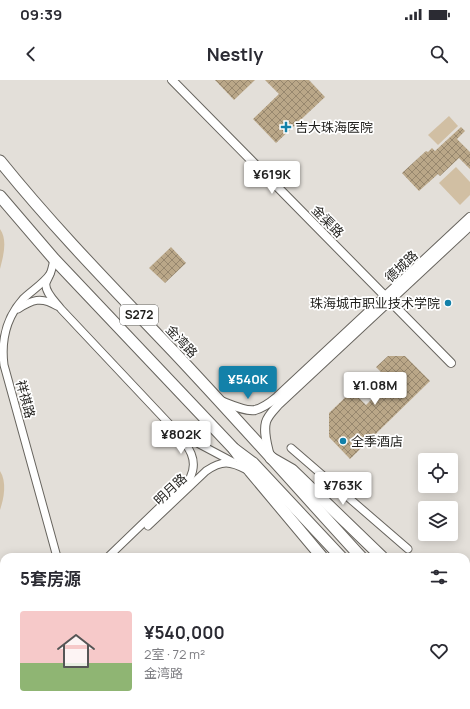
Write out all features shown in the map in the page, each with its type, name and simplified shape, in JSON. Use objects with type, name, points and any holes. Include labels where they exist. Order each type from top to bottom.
[{"type":"main road","name":"金湾路","points":[[0,161],[59,230],[219,400],[357,553]]},
{"type":"main road","name":"S272","points":[[0,196],[54,259],[234,448],[253,463],[337,553]]},
{"type":"main road","points":[[234,448],[250,471],[319,553]]},
{"type":"main road","points":[[271,458],[292,470],[378,553]]},
{"type":"street","name":"金渠路","points":[[172,80],[450,363]]},
{"type":"street","name":"德城路","points":[[388,299],[470,217]]},
{"type":"street","name":"德城路","points":[[278,400],[470,226]]},
{"type":"street","points":[[54,259],[46,288],[61,309],[174,429],[236,464]]},
{"type":"street","name":"祥祺路","points":[[50,274],[23,300],[14,311],[5,332],[3,353],[4,365],[56,553]]},
{"type":"street","points":[[14,311],[29,302],[37,300],[45,300],[53,303],[61,309]]},
{"type":"street","points":[[219,400],[240,409],[254,410],[278,400]]},
{"type":"street","points":[[271,458],[266,438],[266,422],[278,400]]},
{"type":"street","name":"明月路","points":[[112,553],[186,483],[193,472],[194,464],[189,448],[174,429]]},
{"type":"street","points":[[291,448],[408,549]]},
{"type":"street","name":"明月路","points":[[118,553],[212,467],[226,463],[236,464],[250,471]]},
{"type":"shaded area","points":[[449,116],[458,126],[438,145],[428,135]]},
{"type":"shaded area","points":[[456,167],[470,182],[470,195],[460,205],[439,183]]},
{"type":"shaded area","points":[[0,229],[4,238],[4,243],[0,269]]},
{"type":"shaded area","points":[[0,471],[4,480],[4,495],[0,510]]},
{"type":"building","points":[[215,80],[255,80],[234,100]]},
{"type":"building","points":[[265,80],[309,80],[325,97],[276,143],[253,119],[279,94]]},
{"type":"building","points":[[461,127],[465,131],[457,139],[470,152],[470,169],[459,158],[440,176],[438,174],[419,191],[402,173],[426,151],[428,152],[432,148],[435,151]]},
{"type":"building","points":[[171,247],[186,263],[165,283],[149,268]]},
{"type":"building","points":[[388,356],[405,356],[430,381],[350,459],[329,437],[329,413],[352,391],[366,405],[390,381],[376,367]]},
{"type":"place","name":"吉大珠海医院","points":[[286,127]]},
{"type":"place","name":"珠海城市职业技术学院","points":[[448,303]]},
{"type":"place","name":"全季酒店","points":[[343,441]]}]
